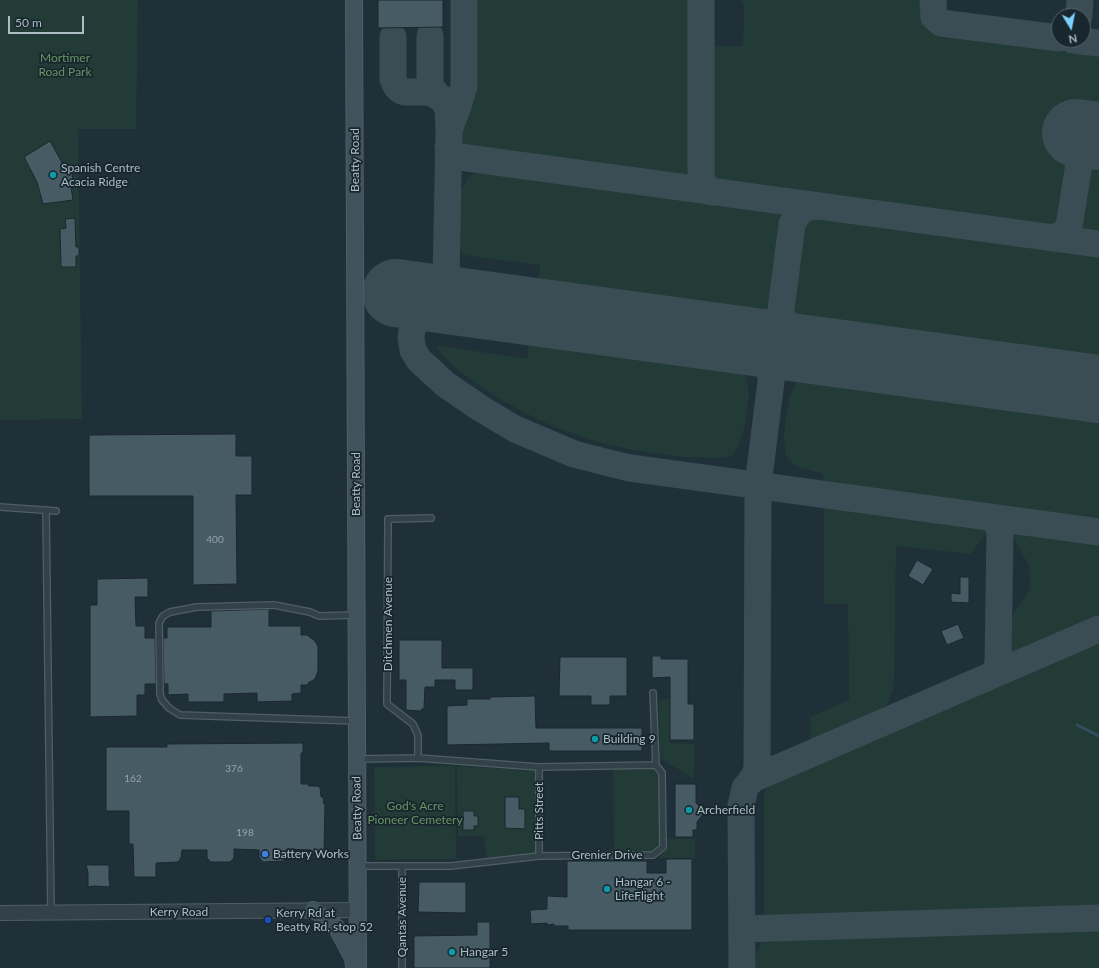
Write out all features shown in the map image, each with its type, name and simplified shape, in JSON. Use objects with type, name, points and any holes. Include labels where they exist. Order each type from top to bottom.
[{"type":"main road","name":"Beatty Road","points":[[354,0],[358,968]]},
{"type":"main road","points":[[313,910],[322,915],[337,928],[353,958],[354,968]]},
{"type":"street","name":"Kerry Road","points":[[0,913],[358,910]]},
{"type":"lane","points":[[0,507],[56,511]]},
{"type":"lane","points":[[46,510],[51,912]]},
{"type":"lane","name":"Ditchmen Avenue","points":[[418,758],[418,736],[413,724],[387,704],[388,519],[431,518]]},
{"type":"lane","points":[[357,616],[319,616],[310,612],[274,605],[197,607],[170,612],[163,616],[159,623],[160,694],[162,700],[169,708],[180,715],[357,721]]},
{"type":"lane","points":[[357,759],[418,758],[539,767],[656,765],[653,693]]},
{"type":"lane","name":"Grenier Drive","points":[[358,866],[451,866],[539,856],[653,855],[663,847],[662,773],[656,765]]},
{"type":"lane","name":"Pitts Street","points":[[539,767],[539,856]]},
{"type":"lane","name":"Qantas Avenue","points":[[402,866],[402,968]]},
{"type":"green space","name":"Mortimer Road Park","points":[[0,0],[138,0],[136,129],[78,129],[82,419],[0,420]]},
{"type":"green space","points":[[471,0],[693,0],[693,156],[691,167],[685,176],[681,178],[462,151],[459,129],[460,117],[467,101],[471,75]]},
{"type":"green space","points":[[741,0],[927,0],[927,17],[931,24],[938,29],[1051,44],[1051,48],[1084,48],[1099,50],[1099,110],[1078,108],[1064,214],[1059,224],[1048,229],[718,186],[713,183],[710,178],[708,164],[708,46],[743,46],[744,4]]},
{"type":"green space","points":[[1099,160],[1099,236],[1082,232],[1077,224],[1077,221],[1084,173],[1089,164]]},
{"type":"green space","points":[[498,170],[779,209],[783,214],[783,224],[770,311],[764,319],[537,288],[540,265],[464,255],[460,250],[460,197],[462,189],[467,179],[472,175],[479,172]]},
{"type":"green space","points":[[811,213],[1099,252],[1099,365],[795,323],[792,320],[791,307],[801,228],[805,218]]},
{"type":"green space","points":[[530,336],[732,364],[743,372],[747,378],[749,393],[745,425],[738,447],[732,455],[725,457],[683,457],[632,450],[594,441],[554,427],[496,397],[458,370],[444,357],[435,345],[527,359]]},
{"type":"green space","points":[[807,374],[1099,413],[1099,522],[835,486],[823,480],[824,474],[801,468],[788,458],[785,452],[784,434],[790,396],[796,382],[799,379],[806,378]]},
{"type":"green space","points":[[829,504],[986,525],[988,528],[987,532],[971,554],[896,546],[894,683],[888,703],[879,713],[811,743],[810,717],[849,700],[848,604],[824,604],[824,506]]},
{"type":"green space","points":[[1013,529],[1099,541],[1099,619],[1013,656],[1009,651],[1008,623],[1030,589],[1029,566],[1013,536]]},
{"type":"green space","points":[[1099,641],[1099,968],[752,968],[752,963],[764,937],[764,794],[772,781]]},
{"type":"green space","points":[[669,698],[669,743],[694,744],[694,779],[660,758],[659,701]]},
{"type":"green space","name":"God's Acre Pioneer Cemetery","points":[[455,766],[456,859],[375,860],[374,767]]},
{"type":"green space","points":[[457,766],[536,771],[536,853],[487,860],[484,836],[458,836]]},
{"type":"green space","points":[[654,768],[659,774],[661,846],[652,852],[614,852],[613,769]]},
{"type":"green space","points":[[666,839],[695,839],[695,858],[660,858],[660,853],[665,848]]},
{"type":"building","points":[[378,0],[443,0],[443,27],[378,28]]},
{"type":"building","name":"Spanish Centre Acacia Ridge","points":[[50,141],[65,168],[71,167],[74,187],[71,187],[73,200],[43,204],[37,182],[24,157]]},
{"type":"building","points":[[75,218],[76,247],[79,247],[79,256],[76,256],[76,267],[61,267],[60,229],[66,228],[65,219]]},
{"type":"building","points":[[236,434],[236,456],[252,456],[252,495],[236,495],[237,584],[193,585],[193,496],[89,496],[89,435]]},
{"type":"building","points":[[917,560],[933,569],[923,585],[908,576]]},
{"type":"building","points":[[960,577],[969,577],[969,603],[951,602],[951,593],[960,594]]},
{"type":"building","points":[[148,578],[148,597],[135,597],[136,626],[145,626],[145,638],[155,638],[156,684],[145,684],[145,695],[137,695],[137,716],[90,717],[90,605],[97,605],[97,579]]},
{"type":"building","points":[[269,609],[269,626],[301,626],[301,635],[307,635],[314,640],[318,646],[318,671],[315,679],[308,683],[308,685],[301,685],[301,693],[292,694],[292,701],[257,702],[257,693],[224,694],[224,702],[188,702],[188,694],[168,695],[168,684],[164,684],[163,638],[167,638],[167,627],[211,627],[211,611]]},
{"type":"building","points":[[958,624],[964,638],[947,645],[941,631]]},
{"type":"building","points":[[399,640],[442,640],[442,668],[473,668],[473,690],[455,690],[455,680],[435,680],[435,687],[425,687],[424,709],[421,711],[406,710],[406,680],[399,680]]},
{"type":"building","points":[[652,656],[661,656],[661,659],[688,659],[688,704],[694,704],[694,740],[670,740],[670,677],[652,678]]},
{"type":"building","points":[[560,657],[627,657],[627,696],[610,696],[610,705],[591,705],[591,696],[559,696]]},
{"type":"building","points":[[535,696],[536,728],[642,728],[642,751],[549,751],[549,743],[447,745],[447,706],[467,705],[467,699]]},
{"type":"building","points":[[303,743],[303,753],[301,753],[301,784],[320,787],[321,797],[323,797],[325,804],[323,853],[314,854],[311,850],[287,849],[286,858],[284,861],[263,862],[259,857],[259,850],[234,849],[234,858],[230,862],[211,862],[207,858],[207,850],[182,850],[181,858],[178,862],[156,863],[156,877],[134,877],[133,844],[129,844],[129,811],[106,811],[106,747],[167,747],[167,744]]},
{"type":"building","name":"Archerfield","points":[[675,784],[696,784],[696,803],[701,807],[703,813],[697,822],[697,830],[693,830],[693,837],[675,837]]},
{"type":"building","points":[[505,797],[519,797],[519,809],[525,809],[525,829],[505,828]]},
{"type":"building","points":[[463,811],[474,811],[474,816],[478,816],[478,826],[474,826],[474,830],[463,830]]},
{"type":"building","points":[[666,859],[692,859],[692,930],[568,930],[568,926],[554,926],[554,924],[547,925],[547,923],[531,924],[530,910],[547,909],[547,896],[567,897],[567,861],[647,861],[647,873],[666,873]]},
{"type":"building","points":[[86,865],[109,865],[110,887],[88,887],[88,872]]},
{"type":"building","points":[[419,882],[466,882],[466,913],[418,912]]},
{"type":"building","name":"Hangar 5","points":[[477,922],[490,922],[490,968],[414,968],[414,936],[477,935]]},
{"type":"waterway","points":[[1077,725],[1099,736]]},
{"type":"taxiway","points":[[464,0],[464,86],[449,130],[446,279],[441,295],[433,304],[421,313],[416,320],[411,338],[413,350],[419,360],[445,384],[480,408],[515,429],[574,454],[630,468],[1099,532]]},
{"type":"taxiway","points":[[701,0],[701,178],[705,186],[712,192]]},
{"type":"taxiway","points":[[933,0],[934,17],[941,23],[1051,37]]},
{"type":"taxiway","points":[[1080,0],[1080,8]]},
{"type":"taxiway","points":[[430,36],[430,82],[437,95]]},
{"type":"taxiway","points":[[393,37],[393,79],[396,86],[404,92],[429,92],[441,98],[448,109],[449,130]]},
{"type":"taxiway","points":[[1091,42],[1099,43]]},
{"type":"taxiway","points":[[1052,238],[1063,234],[1069,226],[1081,152],[1088,143],[1099,138]]},
{"type":"taxiway","points":[[448,147],[452,154],[460,157],[1099,244]]},
{"type":"taxiway","points":[[817,206],[809,207],[801,211],[792,224],[781,310],[781,319],[784,328],[792,339],[807,347],[902,362]]},
{"type":"taxiway","points":[[475,302],[442,298],[433,287],[423,283],[416,284],[412,287],[407,298],[408,305],[413,311],[429,313],[436,312],[449,304],[454,303],[547,314]]},
{"type":"taxiway","points":[[649,328],[745,342],[760,351],[767,361],[771,372],[758,485],[757,768],[754,777],[745,788],[741,806],[742,968]]},
{"type":"taxiway","points":[[989,517],[997,522],[1000,531],[998,663],[996,670],[990,676]]},
{"type":"taxiway","points":[[751,780],[1099,629]]},
{"type":"taxiway","points":[[742,929],[1099,918]]},
{"type":"runway","points":[[1076,133],[1099,136]]},
{"type":"runway","points":[[396,293],[1099,389]]},
{"type":"place","name":"Spanish Centre Acacia Ridge","points":[[53,175]]},
{"type":"place","name":"Building 9","points":[[595,739]]},
{"type":"place","name":"Archerfield","points":[[689,810]]},
{"type":"place","name":"Battery Works","points":[[265,854]]},
{"type":"place","name":"Hangar 6 - LifeFlight","points":[[607,889]]},
{"type":"place","name":"Kerry Rd at Beatty Rd, stop 52","points":[[268,920]]},
{"type":"place","name":"Hangar 5","points":[[452,952]]}]
